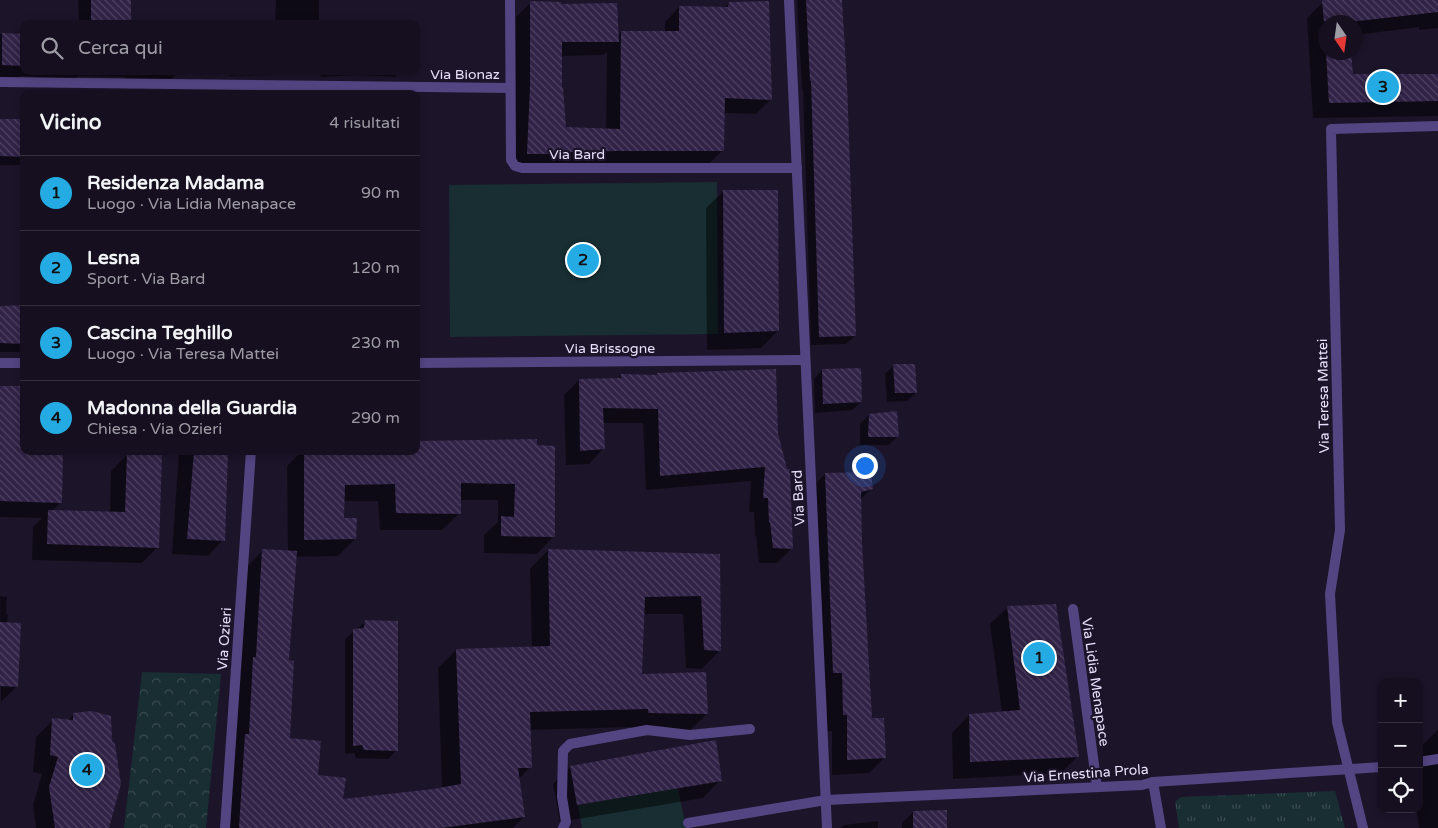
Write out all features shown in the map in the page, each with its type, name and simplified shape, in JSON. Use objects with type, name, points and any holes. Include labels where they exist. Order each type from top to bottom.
[{"type":"street","points":[[510,0],[510,88]]},
{"type":"street","name":"Via Bard","points":[[790,0],[827,828]]},
{"type":"street","name":"Via Bionaz","points":[[0,82],[510,88]]},
{"type":"street","name":"Via Bard","points":[[510,88],[511,160],[515,166],[522,168],[797,168]]},
{"type":"street","name":"Via Teresa Mattei","points":[[1363,828],[1337,722],[1330,594],[1340,530],[1331,129],[1438,126]]},
{"type":"street","name":"Via Brissogne","points":[[420,363],[805,360]]},
{"type":"street","points":[[0,363],[20,363]]},
{"type":"street","name":"Via Ozieri","points":[[225,828],[251,455]]},
{"type":"street","name":"Via Lidia Menapace","points":[[1072,609],[1097,787]]},
{"type":"street","points":[[563,828],[566,822],[562,797],[563,751],[570,744],[646,730],[690,735],[750,729]]},
{"type":"street","points":[[1423,761],[1438,759]]},
{"type":"street","points":[[1347,769],[1378,767]]},
{"type":"street","name":"Via Ernestina Prola","points":[[688,823],[826,800],[1142,785],[1153,782],[1347,769]]},
{"type":"street","points":[[1153,782],[1161,828]]},
{"type":"green space","points":[[717,182],[718,334],[450,337],[449,185]]},
{"type":"green space","points":[[142,672],[221,674],[206,828],[124,828]]},
{"type":"green space","points":[[678,788],[686,828],[582,828],[578,805]]},
{"type":"green space","points":[[1335,791],[1345,828],[1179,828],[1175,802],[1181,797]]},
{"type":"building","points":[[91,0],[131,0],[131,20],[91,20]]},
{"type":"building","points":[[806,0],[842,0],[847,83],[856,336],[819,337],[811,81]]},
{"type":"building","points":[[1322,0],[1438,0],[1438,12],[1363,20],[1363,15],[1323,15]]},
{"type":"building","points":[[530,1],[561,2],[561,4],[617,3],[619,42],[562,42],[562,87],[566,127],[620,129],[621,31],[679,31],[679,6],[728,7],[729,2],[769,1],[772,100],[725,98],[724,151],[617,151],[527,154],[530,86]]},
{"type":"building","points":[[2,33],[20,34],[20,66],[2,65]]},
{"type":"building","points":[[1326,60],[1352,60],[1353,74],[1438,74],[1438,101],[1329,103]]},
{"type":"building","points":[[0,119],[20,119],[20,157],[0,156]]},
{"type":"building","points":[[723,190],[778,190],[779,331],[724,333]]},
{"type":"building","points":[[20,305],[20,344],[0,343],[0,306]]},
{"type":"building","points":[[893,364],[915,364],[917,393],[895,393]]},
{"type":"building","points":[[861,368],[862,402],[823,404],[822,369]]},
{"type":"building","points":[[776,369],[778,433],[787,469],[790,469],[793,549],[773,548],[768,498],[763,498],[765,467],[660,476],[658,409],[603,408],[605,449],[580,451],[579,379],[621,378],[621,374],[657,375],[657,373]]},
{"type":"building","points":[[0,386],[20,386],[20,455],[63,455],[62,503],[0,501]]},
{"type":"building","points":[[897,411],[899,437],[868,437],[869,414]]},
{"type":"building","points":[[537,439],[537,445],[555,446],[555,537],[501,536],[501,516],[514,517],[515,484],[461,483],[461,514],[396,513],[395,484],[345,485],[344,518],[357,518],[356,539],[304,540],[304,455],[420,455],[420,441]]},
{"type":"building","points":[[127,455],[162,455],[159,548],[47,544],[48,510],[125,512]]},
{"type":"building","points":[[194,455],[228,455],[225,541],[187,539]]},
{"type":"building","points":[[871,472],[873,489],[861,492],[862,543],[872,718],[884,718],[886,758],[847,760],[847,715],[843,715],[842,673],[833,673],[825,473]]},
{"type":"building","points":[[262,549],[297,551],[289,660],[294,661],[290,738],[321,741],[318,775],[346,778],[343,799],[461,784],[456,649],[550,646],[548,549],[720,554],[721,651],[704,650],[701,596],[645,597],[642,674],[706,672],[708,714],[648,713],[648,709],[530,712],[532,768],[518,768],[525,817],[441,828],[239,828],[245,734],[249,734],[253,657],[256,657]]},
{"type":"building","points":[[1056,604],[1079,757],[970,762],[969,714],[1020,710],[1007,606]]},
{"type":"building","points":[[365,620],[398,621],[398,751],[364,750],[362,745],[353,746],[353,629],[364,628]]},
{"type":"building","points":[[0,622],[21,623],[18,687],[0,686]]},
{"type":"building","points":[[92,711],[111,716],[112,741],[115,744],[121,784],[109,828],[55,828],[49,787],[58,757],[50,755],[52,718],[73,720],[73,713]]},
{"type":"building","points":[[716,740],[722,781],[577,805],[570,766]]},
{"type":"building","points":[[947,810],[947,828],[913,828],[913,811]]},
{"type":"place","name":"Cascina Teghillo","points":[[1383,87]]},
{"type":"place","name":"Lesna","points":[[583,260]]},
{"type":"place","name":"Residenza Madama","points":[[1039,658]]},
{"type":"place","name":"Madonna della Guardia","points":[[87,770]]}]
